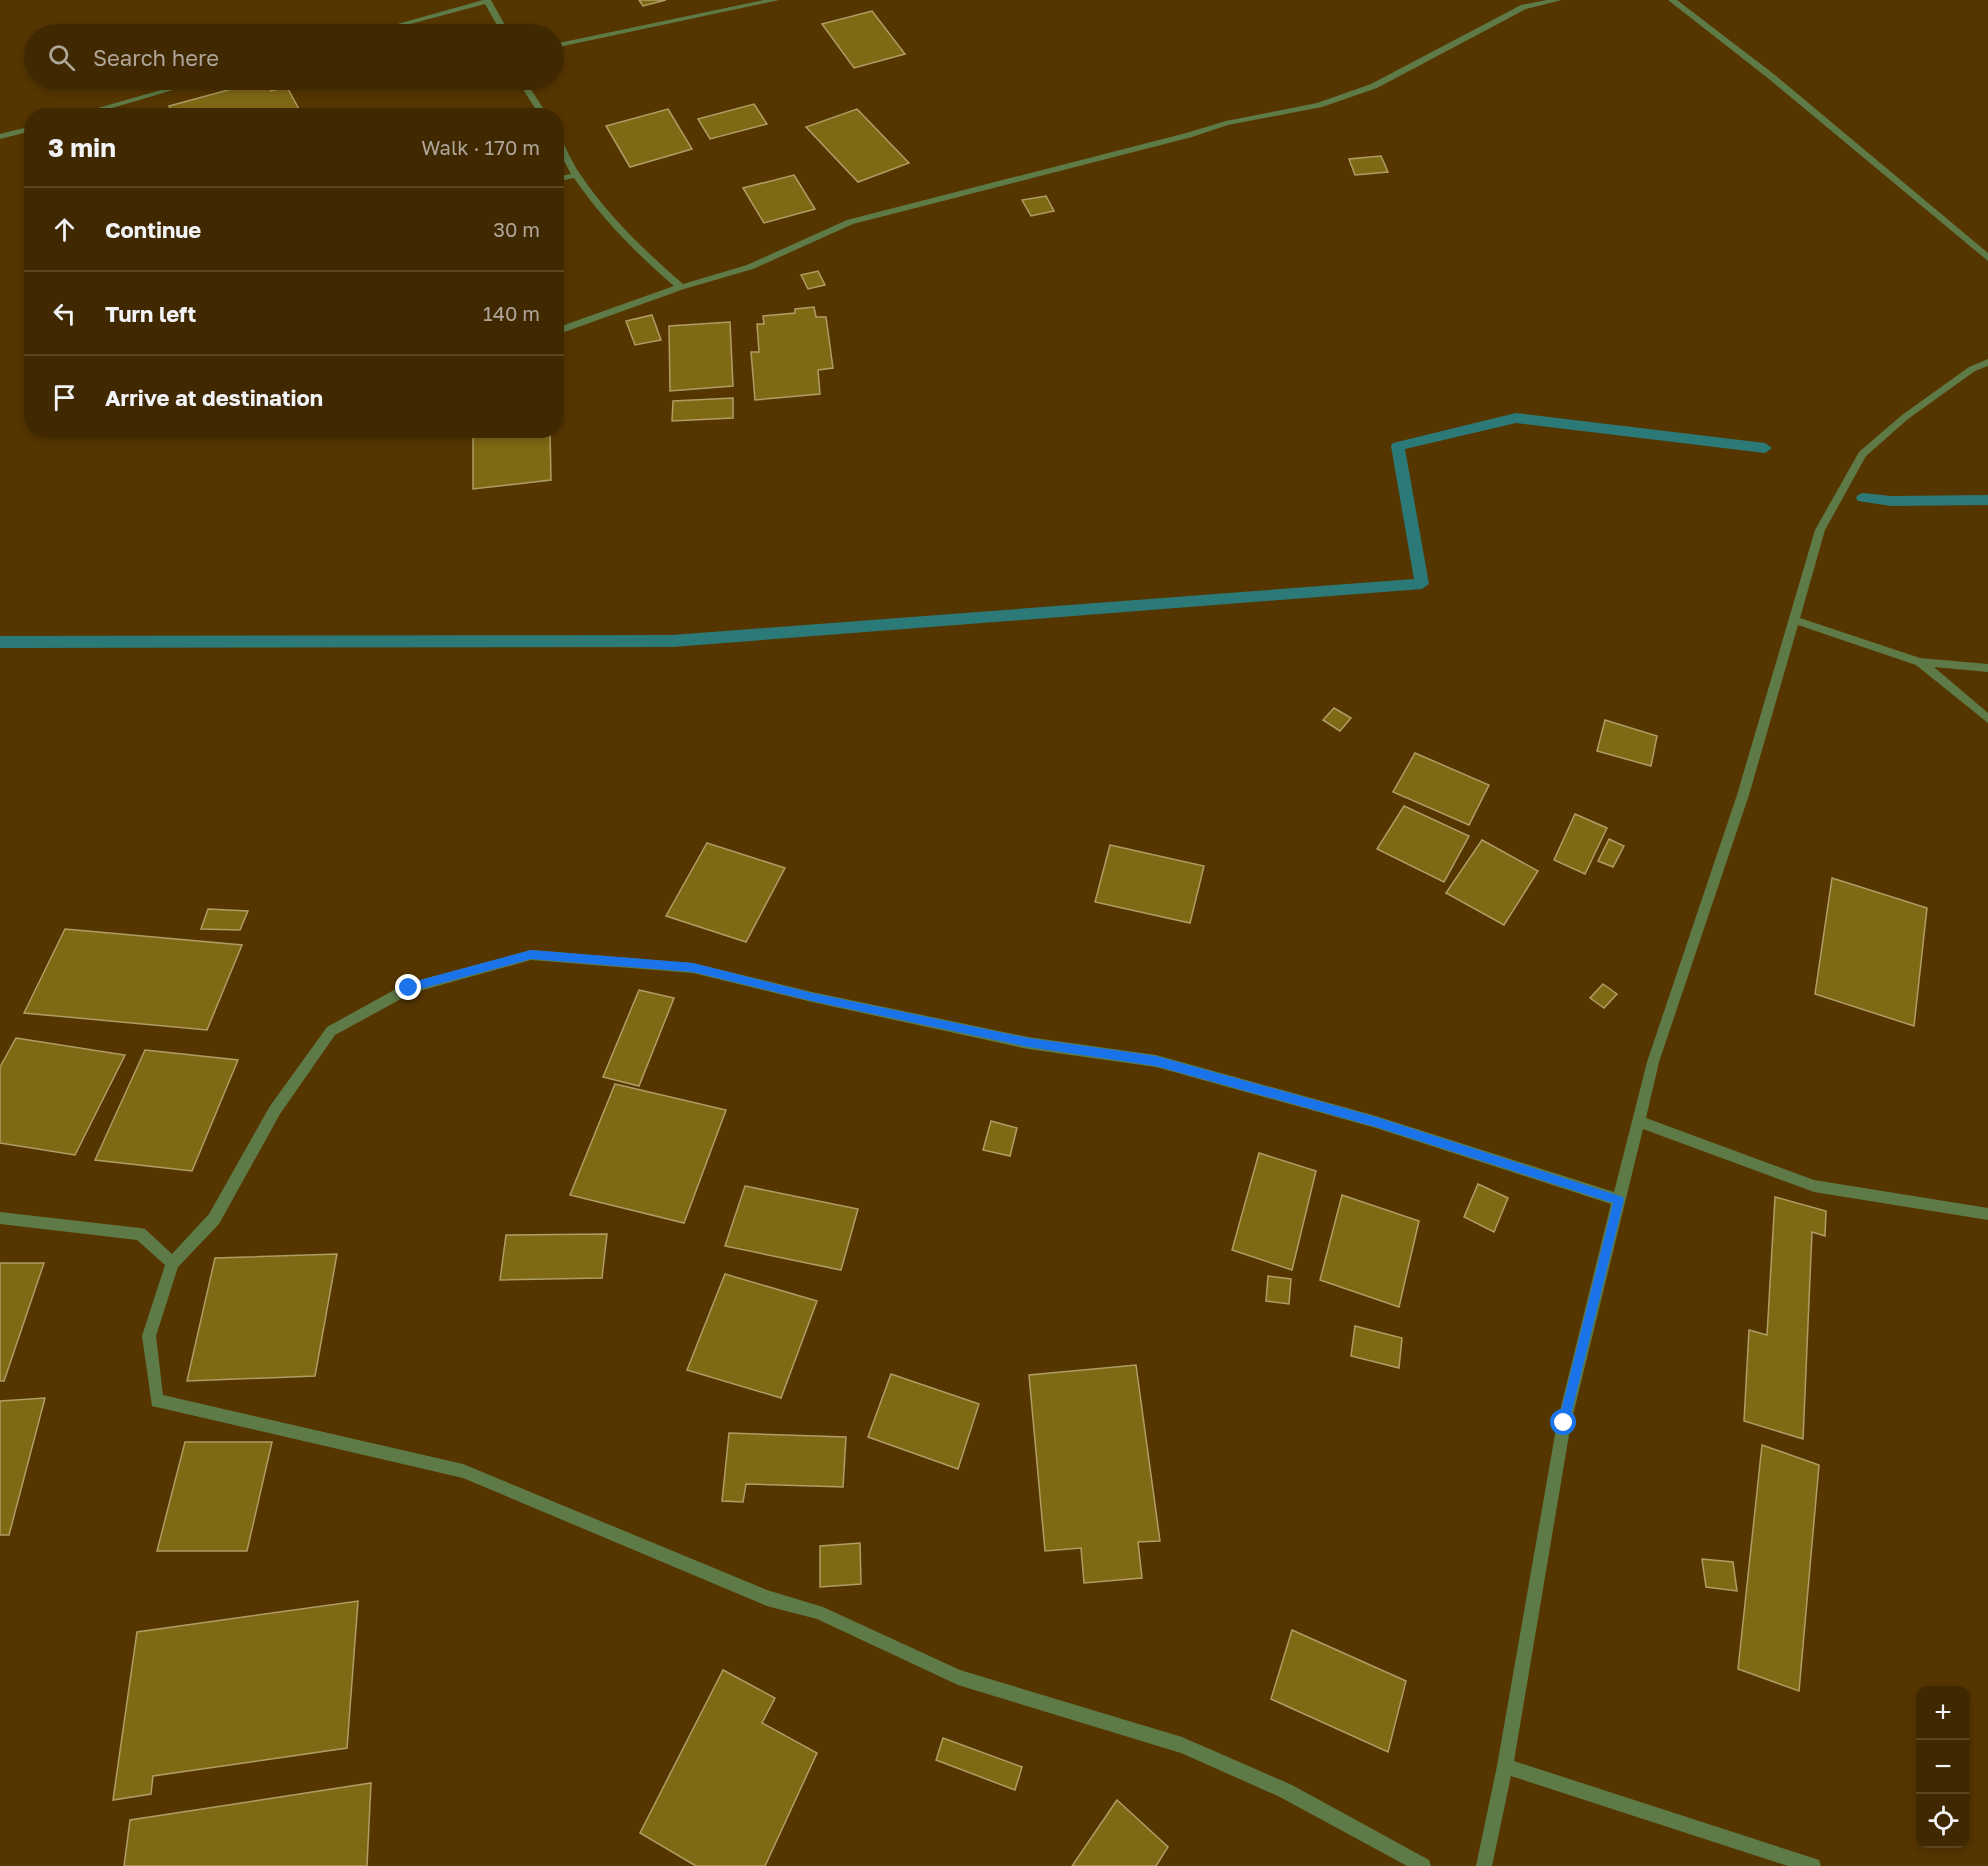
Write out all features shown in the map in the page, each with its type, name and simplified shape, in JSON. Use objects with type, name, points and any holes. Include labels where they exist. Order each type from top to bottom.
[{"type":"street","points":[[402,24],[488,0],[501,24]]},
{"type":"street","points":[[564,44],[776,0]]},
{"type":"street","points":[[564,329],[681,287],[750,267],[850,222],[1189,135],[1226,123],[1319,105],[1374,86],[1524,7],[1558,0]]},
{"type":"street","points":[[1672,0],[1772,77],[1988,258]]},
{"type":"street","points":[[109,108],[170,90]]},
{"type":"street","points":[[528,90],[539,108]]},
{"type":"street","points":[[0,137],[24,130]]},
{"type":"street","points":[[564,152],[576,175],[651,262],[681,287]]},
{"type":"street","points":[[564,178],[576,175]]},
{"type":"street","points":[[1484,1866],[1505,1766],[1564,1423],[1638,1121],[1653,1062],[1743,795],[1820,530],[1862,454],[1905,417],[1972,369],[1988,362]]},
{"type":"street","points":[[1794,620],[1920,662],[1988,668]]},
{"type":"street","points":[[1920,662],[1988,719]]},
{"type":"street","points":[[1423,1866],[1286,1791],[1182,1745],[958,1677],[818,1612],[767,1598],[463,1471],[157,1401],[149,1336],[172,1263],[214,1219],[275,1110],[331,1031],[409,988],[531,955],[693,968],[812,997],[1028,1043],[1156,1061],[1376,1122],[1619,1200]]},
{"type":"street","points":[[1638,1121],[1814,1186],[1988,1214]]},
{"type":"street","points":[[0,1218],[140,1234],[172,1263]]},
{"type":"street","points":[[1505,1766],[1813,1866]]},
{"type":"building","points":[[639,0],[666,0],[643,6]]},
{"type":"building","points":[[872,11],[905,54],[854,68],[822,24]]},
{"type":"building","points":[[228,90],[289,90],[298,108],[170,108],[169,106]]},
{"type":"building","points":[[754,104],[767,124],[710,139],[698,119]]},
{"type":"building","points":[[668,109],[692,149],[630,167],[606,126]]},
{"type":"building","points":[[857,109],[909,163],[858,182],[806,127]]},
{"type":"building","points":[[1381,156],[1388,172],[1355,175],[1349,159]]},
{"type":"building","points":[[794,175],[815,209],[764,223],[743,188]]},
{"type":"building","points":[[1046,196],[1054,211],[1031,216],[1022,200]]},
{"type":"building","points":[[818,271],[825,285],[808,289],[801,275]]},
{"type":"building","points":[[814,307],[816,317],[826,317],[833,368],[818,370],[820,394],[755,400],[751,352],[759,352],[757,324],[764,324],[763,316],[795,313],[795,309]]},
{"type":"building","points":[[652,315],[661,340],[635,345],[626,321]]},
{"type":"building","points":[[730,322],[733,386],[670,391],[669,326]]},
{"type":"building","points":[[733,398],[733,418],[672,421],[673,401]]},
{"type":"building","points":[[473,438],[550,438],[551,480],[473,489]]},
{"type":"building","points":[[1334,708],[1351,718],[1340,731],[1323,720]]},
{"type":"building","points":[[1605,720],[1657,736],[1651,766],[1597,751]]},
{"type":"building","points":[[1415,753],[1489,785],[1469,825],[1393,792]]},
{"type":"building","points":[[1404,806],[1469,836],[1444,882],[1377,849]]},
{"type":"building","points":[[1575,814],[1607,828],[1585,874],[1554,860]]},
{"type":"building","points":[[1609,839],[1624,846],[1613,867],[1598,861]]},
{"type":"building","points":[[1482,840],[1538,871],[1504,925],[1446,893]]},
{"type":"building","points":[[707,843],[785,868],[746,942],[666,916]]},
{"type":"building","points":[[1110,845],[1204,866],[1190,923],[1095,902]]},
{"type":"building","points":[[1832,878],[1927,908],[1914,1026],[1815,994]]},
{"type":"building","points":[[208,909],[248,911],[240,930],[201,929]]},
{"type":"building","points":[[65,929],[242,945],[207,1030],[24,1013]]},
{"type":"building","points":[[1603,984],[1617,994],[1604,1008],[1590,998]]},
{"type":"building","points":[[639,990],[674,998],[639,1086],[603,1077]]},
{"type":"building","points":[[16,1038],[125,1055],[75,1155],[0,1143],[0,1067]]},
{"type":"building","points":[[145,1050],[238,1060],[192,1171],[95,1160]]},
{"type":"building","points":[[615,1084],[726,1110],[684,1223],[570,1195]]},
{"type":"building","points":[[991,1121],[1017,1128],[1010,1156],[983,1150]]},
{"type":"building","points":[[1259,1153],[1316,1171],[1292,1270],[1232,1250]]},
{"type":"building","points":[[1478,1184],[1508,1198],[1494,1232],[1464,1217]]},
{"type":"building","points":[[745,1186],[858,1209],[841,1270],[725,1246]]},
{"type":"building","points":[[1342,1195],[1419,1221],[1399,1307],[1320,1280]]},
{"type":"building","points":[[1775,1197],[1826,1211],[1825,1236],[1812,1232],[1803,1439],[1744,1421],[1749,1330],[1767,1335]]},
{"type":"building","points":[[607,1234],[602,1278],[500,1280],[506,1235]]},
{"type":"building","points":[[337,1254],[315,1376],[187,1381],[215,1258]]},
{"type":"building","points":[[0,1263],[44,1263],[4,1381],[0,1381]]},
{"type":"building","points":[[725,1274],[817,1301],[781,1398],[687,1370]]},
{"type":"building","points":[[1268,1276],[1291,1279],[1289,1304],[1266,1301]]},
{"type":"building","points":[[1355,1326],[1402,1338],[1399,1368],[1351,1356]]},
{"type":"building","points":[[1136,1365],[1160,1541],[1138,1542],[1142,1578],[1084,1583],[1081,1548],[1045,1551],[1029,1375]]},
{"type":"building","points":[[891,1374],[979,1404],[958,1469],[868,1437]]},
{"type":"building","points":[[45,1398],[9,1535],[0,1535],[0,1401]]},
{"type":"building","points":[[729,1433],[846,1437],[843,1487],[746,1484],[743,1502],[722,1501]]},
{"type":"building","points":[[185,1442],[272,1442],[247,1551],[157,1551]]},
{"type":"building","points":[[1762,1445],[1819,1465],[1799,1691],[1738,1669]]},
{"type":"building","points":[[860,1543],[861,1584],[820,1587],[820,1546]]},
{"type":"building","points":[[1702,1559],[1733,1562],[1737,1591],[1706,1587]]},
{"type":"building","points":[[358,1601],[347,1748],[153,1776],[151,1794],[113,1800],[137,1632]]},
{"type":"building","points":[[1292,1630],[1406,1681],[1388,1752],[1271,1699]]},
{"type":"building","points":[[723,1670],[775,1698],[762,1723],[817,1753],[765,1866],[696,1866],[640,1833]]},
{"type":"building","points":[[943,1738],[1022,1767],[1015,1790],[936,1760]]},
{"type":"building","points":[[371,1783],[367,1866],[124,1866],[130,1820]]},
{"type":"building","points":[[1117,1800],[1168,1847],[1156,1866],[1072,1866]]},
{"type":"waterway","points":[[0,642],[672,641],[1422,584],[1398,446],[1516,418],[1765,448]]},
{"type":"waterway","points":[[1863,498],[1891,501],[1988,500]]},
{"type":"route","points":[[409,988],[531,955],[693,968],[812,997],[1028,1043],[1156,1061],[1376,1122],[1619,1200],[1564,1423]]}]
